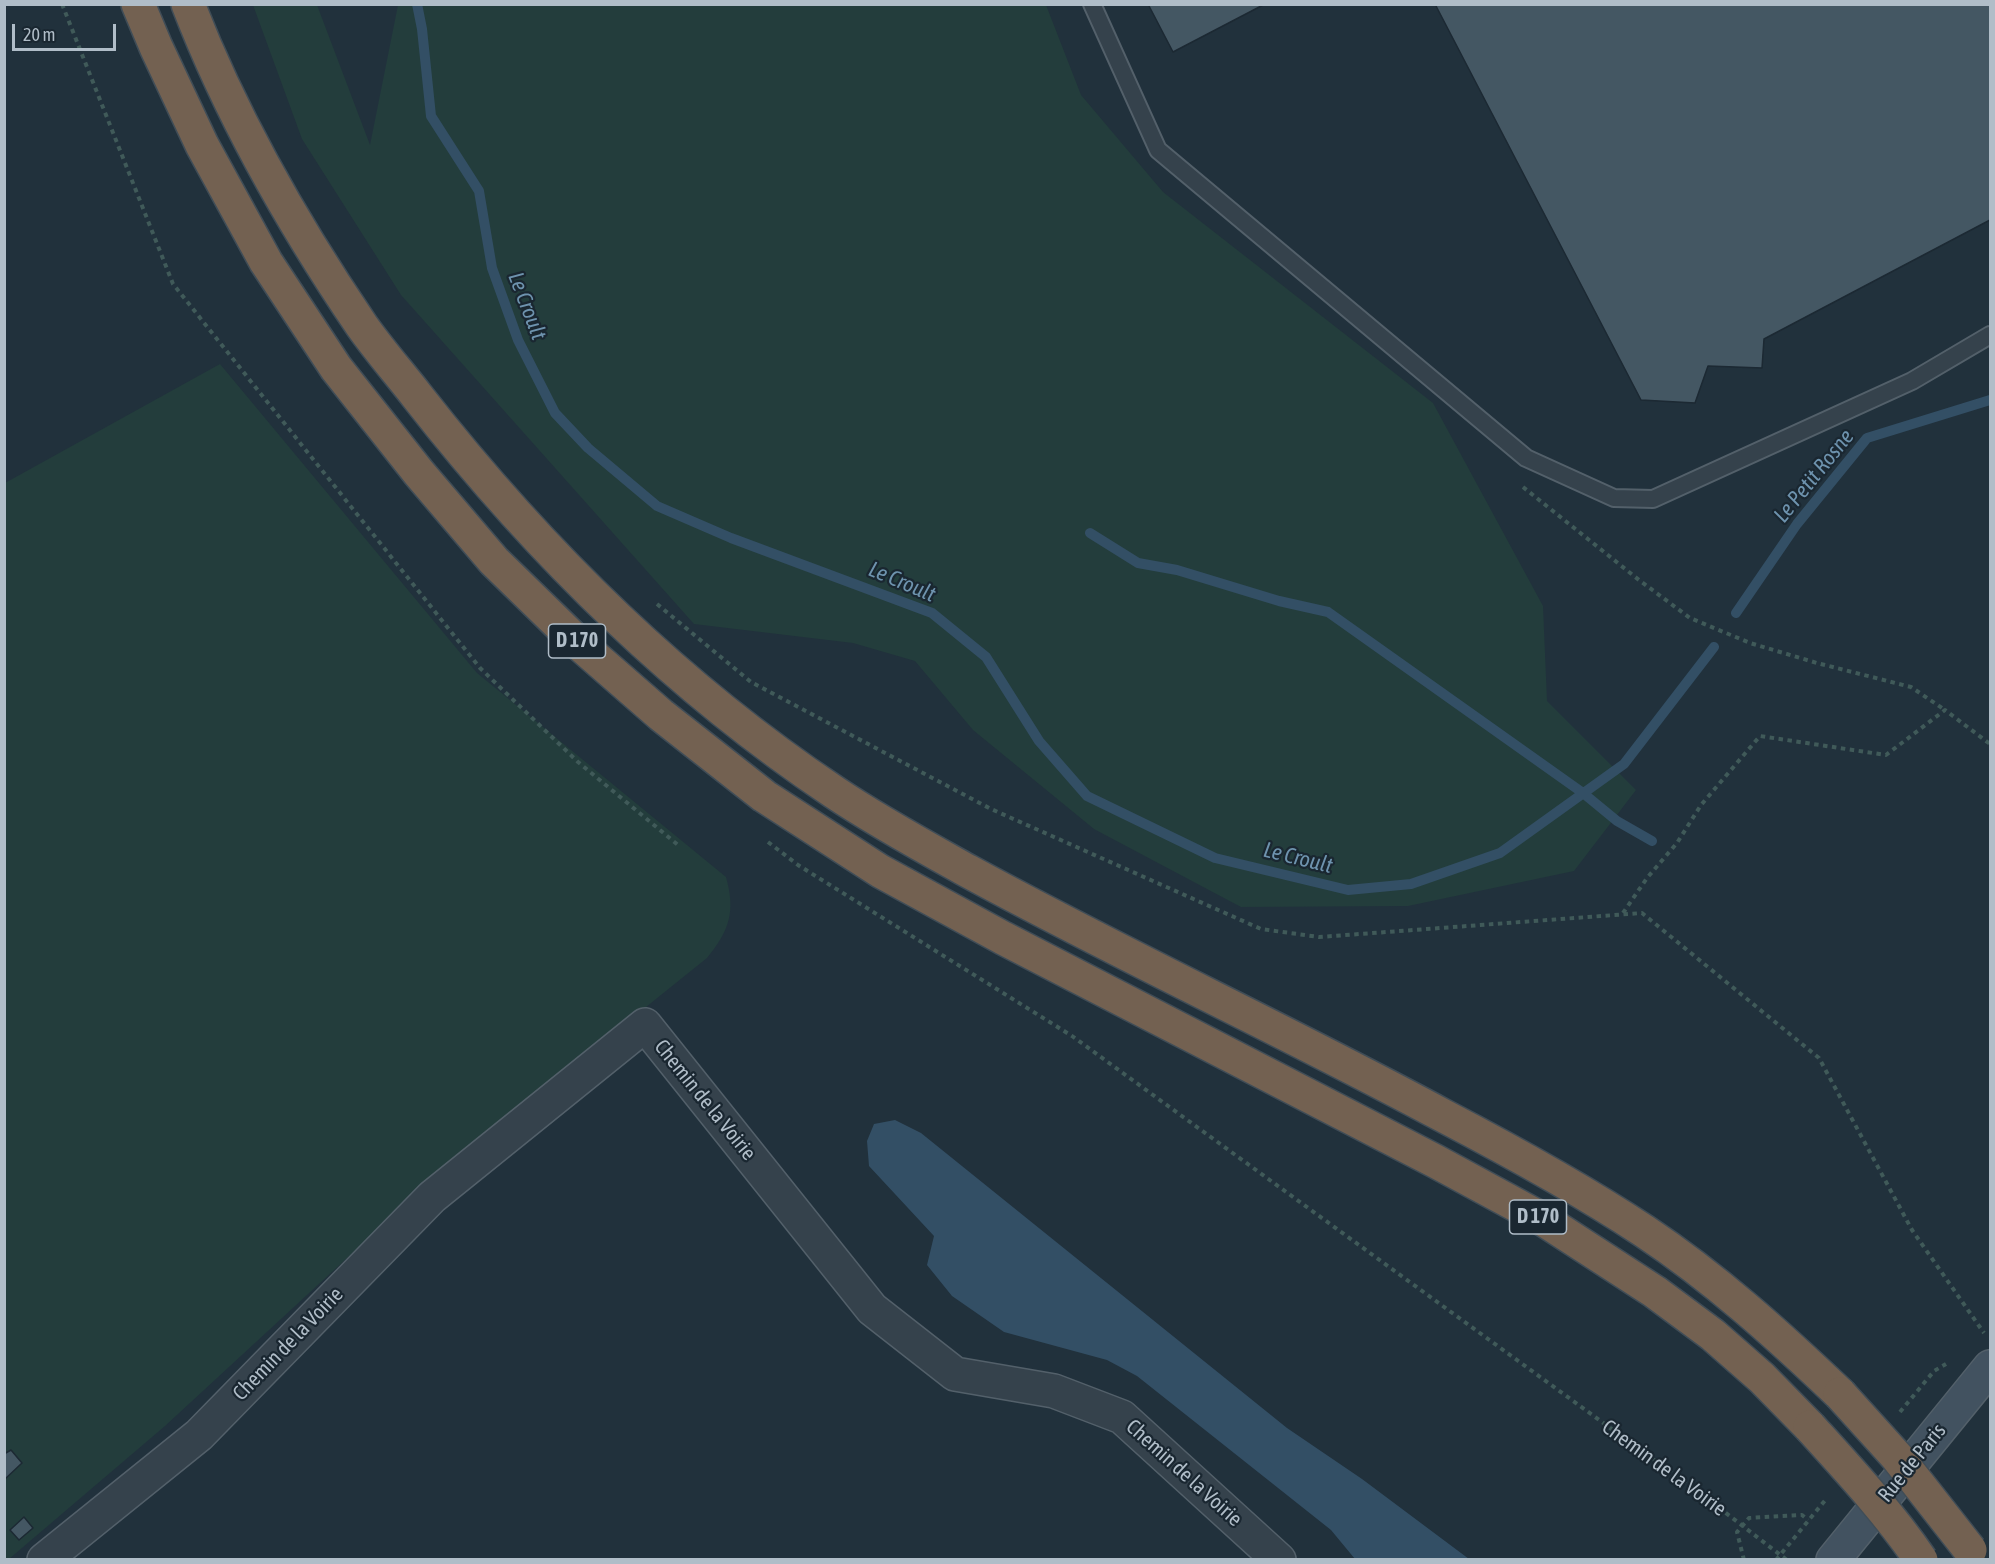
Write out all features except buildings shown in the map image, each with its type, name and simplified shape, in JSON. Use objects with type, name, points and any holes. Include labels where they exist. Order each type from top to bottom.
[{"type":"highway","name":"D 170","points":[[138,4],[156,47],[208,154],[266,262],[336,368],[418,473],[494,561],[575,640],[661,715],[764,796],[880,871],[1003,938],[1435,1161],[1544,1220],[1655,1292],[1713,1335],[1762,1378],[1857,1479],[1904,1535],[1921,1560]]},
{"type":"highway","name":"D 170","points":[[188,4],[230,101],[284,201],[365,330],[461,453],[550,552],[687,680],[787,759],[892,828],[1021,899],[1385,1084],[1527,1160],[1646,1232],[1725,1290],[1840,1394],[1897,1457],[1973,1555]]},
{"type":"street","name":"Chemin de la Voirie","points":[[44,1560],[198,1435],[432,1197],[645,1025],[872,1308],[955,1374],[1054,1390],[1122,1417],[1279,1560]]},
{"type":"street","name":"Rue de Paris","points":[[1833,1560],[1989,1353]]},
{"type":"lane","points":[[1092,4],[1158,150],[1526,458],[1614,498],[1653,499],[1912,381],[1990,335]]},
{"type":"path","points":[[62,4],[173,284],[480,668],[578,762],[678,845]]},
{"type":"path","points":[[653,601],[751,682],[991,809],[1261,929],[1319,937],[1642,913],[1819,1058],[1912,1230],[1989,1353]]},
{"type":"path","points":[[1622,914],[1647,878],[1677,843],[1701,805],[1760,736],[1886,755],[1945,710],[1990,744]]},
{"type":"path","name":"Chemin de la Voirie","points":[[1307,1208],[1743,1526],[1786,1560]]},
{"type":"path","points":[[1744,1560],[1737,1532],[1749,1518],[1802,1515],[1808,1520]]},
{"type":"green space","points":[[253,5],[317,5],[370,145],[398,5],[1046,5],[1081,95],[1163,192],[1433,403],[1543,606],[1547,701],[1636,790],[1574,871],[1408,906],[1241,907],[1094,829],[973,730],[915,661],[853,643],[694,624],[401,295],[302,139]]},
{"type":"green space","points":[[220,364],[477,673],[726,877],[730,911],[721,939],[707,958],[437,1175],[165,1426],[9,1559],[5,1559],[5,483]]},
{"type":"water","points":[[895,1120],[921,1133],[1287,1428],[1362,1479],[1469,1559],[1355,1559],[1331,1530],[1137,1376],[1107,1360],[1004,1332],[952,1296],[927,1265],[934,1236],[869,1166],[867,1141],[874,1124]]},
{"type":"waterway","name":"Le Croult","points":[[417,4],[422,29],[431,116],[479,191],[492,268],[518,340],[555,413],[588,448],[657,506],[731,538],[932,613],[986,657],[1039,741],[1087,796],[1215,858],[1348,890],[1411,884],[1500,853],[1624,764],[1714,647]]},
{"type":"waterway","name":"Le Petit Rosne","points":[[1736,613],[1797,524],[1867,438],[1990,400]]},
{"type":"waterway","points":[[1090,533],[1138,563],[1177,570],[1279,601],[1328,612],[1583,793],[1617,821],[1652,841]]}]
